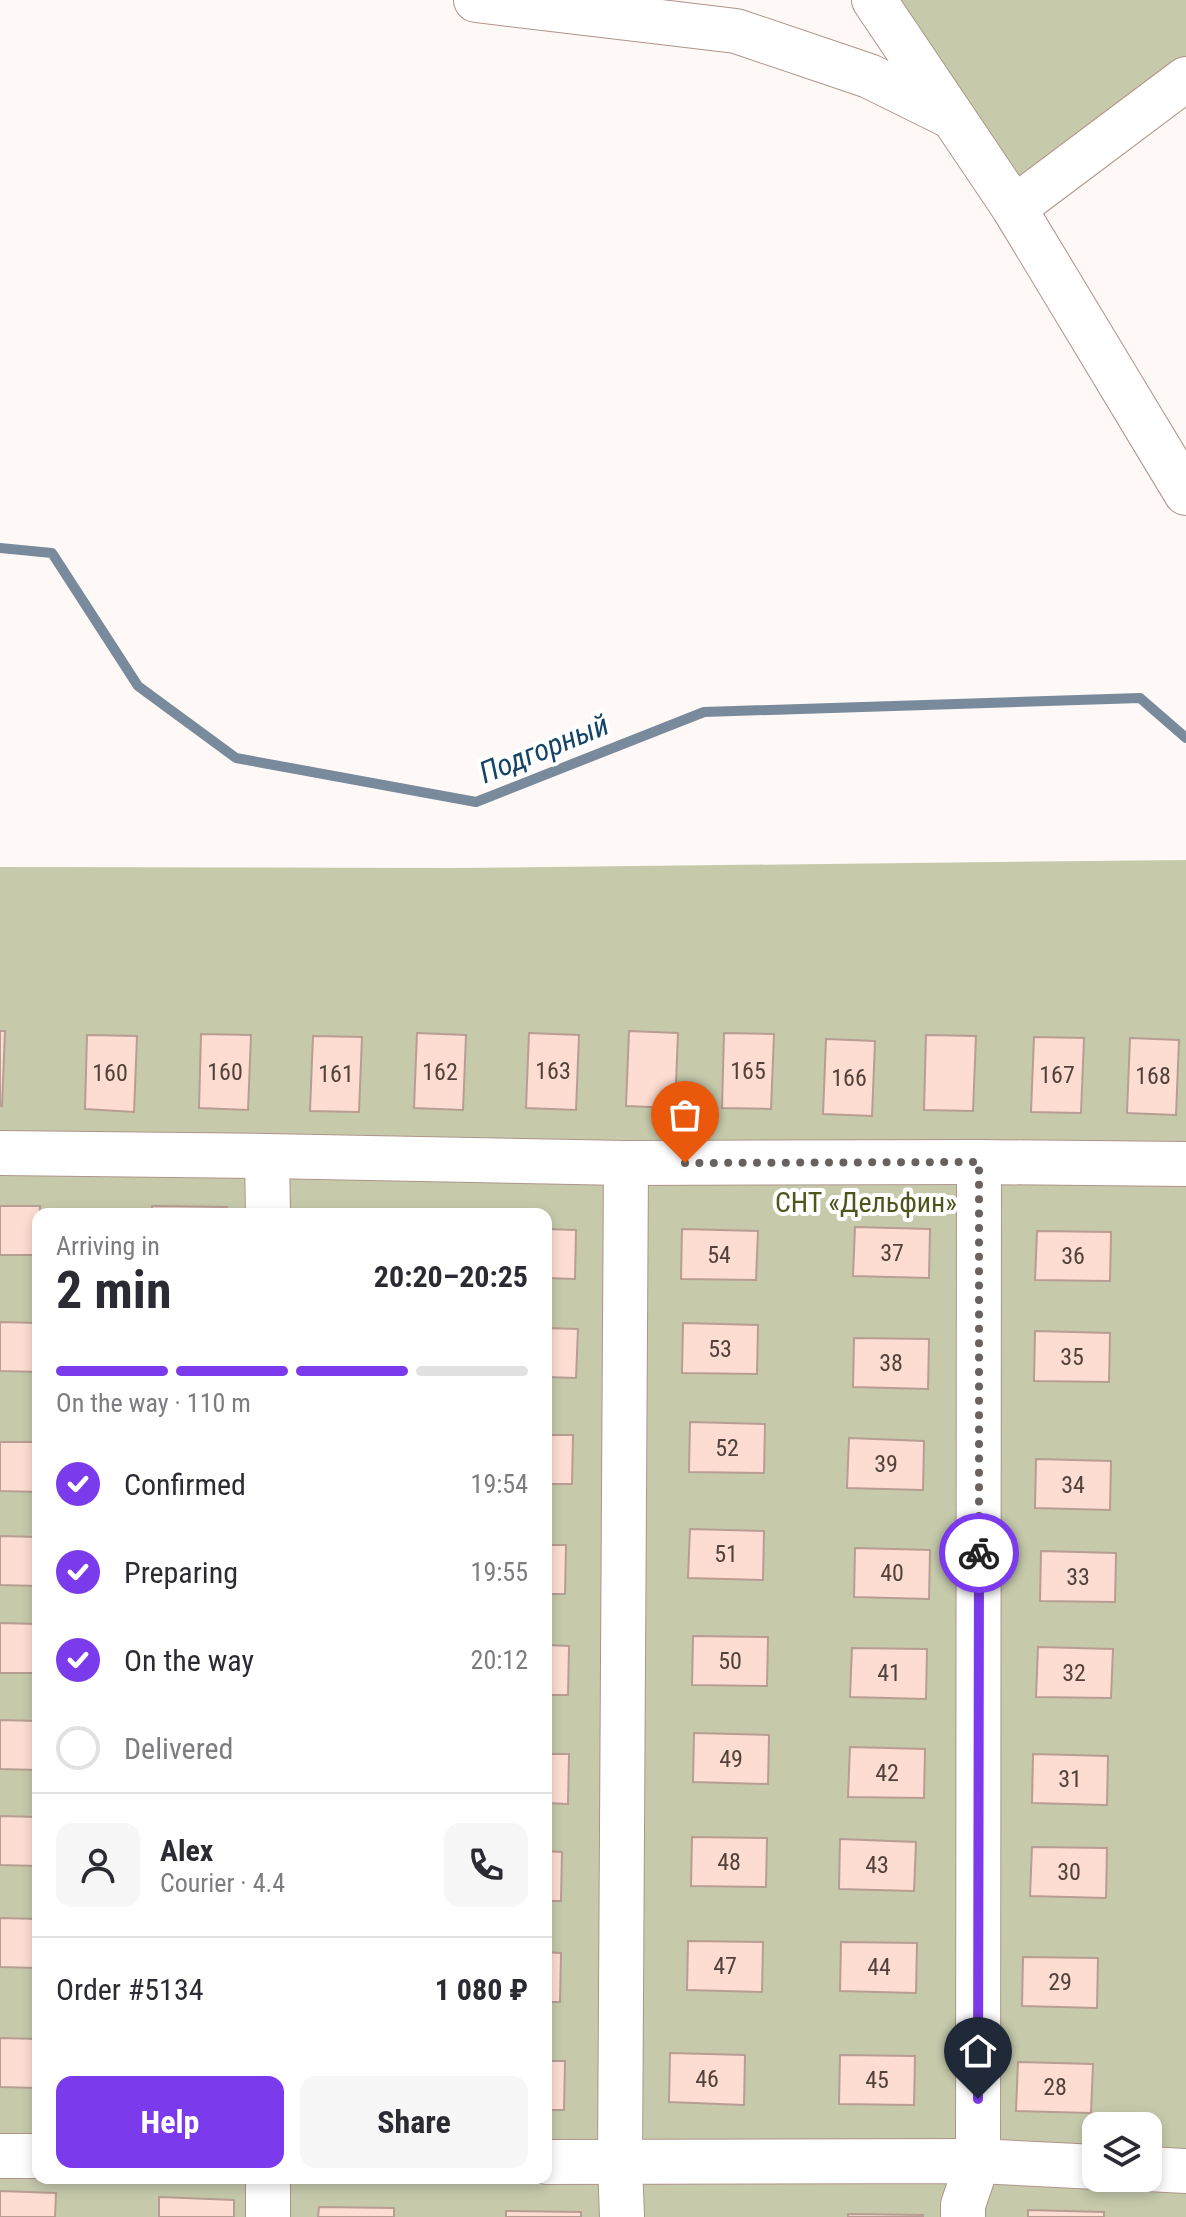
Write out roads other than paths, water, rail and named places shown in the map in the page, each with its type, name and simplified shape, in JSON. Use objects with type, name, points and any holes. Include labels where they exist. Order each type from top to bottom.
[{"type":"street","points":[[476,0],[736,31],[869,76],[955,118]]},
{"type":"street","points":[[874,0],[1014,208],[1186,493]]},
{"type":"street","points":[[1014,208],[1186,79]]},
{"type":"street","points":[[0,1153],[626,1163],[1186,1164]]},
{"type":"street","points":[[267,1156],[268,1208]]},
{"type":"street","points":[[963,2217],[963,2205],[978,2161],[979,1162]]},
{"type":"street","points":[[622,2217],[626,1163]]},
{"type":"street","points":[[0,2156],[32,2156]]},
{"type":"street","points":[[552,2162],[978,2161],[1082,2166]]},
{"type":"street","points":[[1162,2170],[1186,2171]]},
{"type":"street","points":[[268,2184],[268,2217]]},
{"type":"waterway","name":"Подгорный","points":[[0,548],[52,553],[138,686],[236,758],[476,802],[704,712],[1140,698],[1186,738]]},
{"type":"park label","name":"СНТ «Дельфин»","points":[[866,1202]]}]
